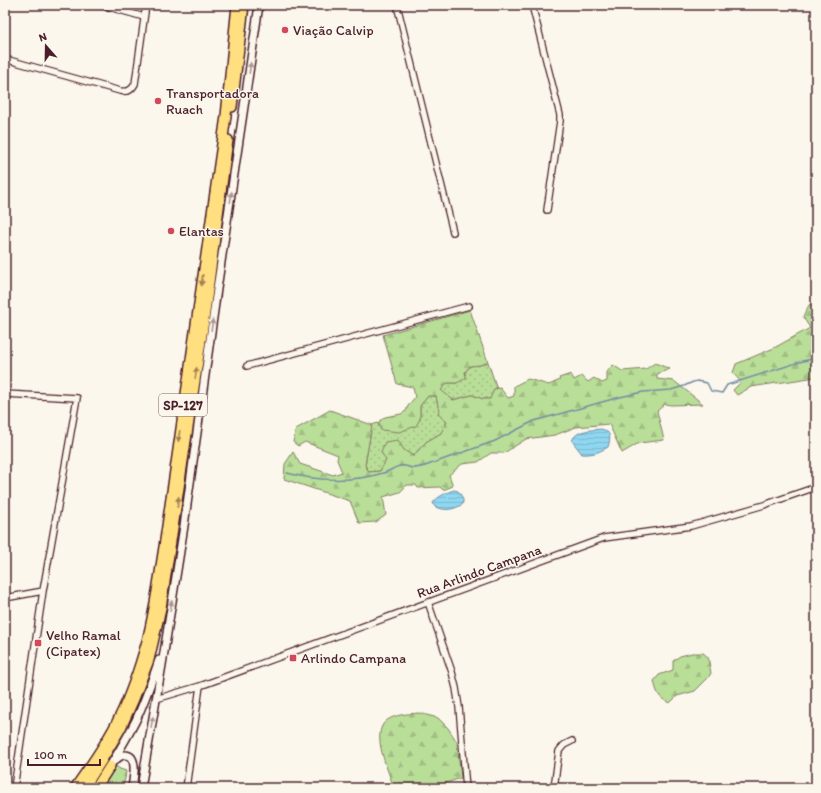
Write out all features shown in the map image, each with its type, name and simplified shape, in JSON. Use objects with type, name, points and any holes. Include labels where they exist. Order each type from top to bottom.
[{"type":"highway","points":[[230,68],[231,5]]},
{"type":"highway","name":"SP-127","points":[[75,788],[100,751],[119,718],[134,682],[147,640],[164,548],[226,116],[237,5]]},
{"type":"highway","name":"SP-127","points":[[84,788],[121,728],[134,699],[149,660],[161,608],[203,327],[246,5]]},
{"type":"highway","points":[[96,788],[110,766]]},
{"type":"street","points":[[102,5],[144,17]]},
{"type":"street","points":[[5,60],[127,92],[132,90],[135,84],[146,5]]},
{"type":"street","points":[[141,788],[184,526],[259,5]]},
{"type":"street","points":[[397,5],[453,232]]},
{"type":"street","points":[[532,5],[560,114],[547,210]]},
{"type":"street","points":[[247,366],[469,306]]},
{"type":"street","points":[[5,394],[77,398],[43,591],[14,788]]},
{"type":"street","name":"Rua Arlindo Campana","points":[[156,699],[200,686],[604,538],[691,526],[764,505],[816,487]]},
{"type":"street","points":[[5,598],[43,591]]},
{"type":"street","points":[[428,602],[456,688],[466,788]]},
{"type":"street","points":[[110,766],[125,742],[145,700],[164,645]]},
{"type":"street","points":[[186,788],[200,686]]},
{"type":"street","points":[[563,788],[554,788],[559,751],[564,745],[572,741]]},
{"type":"street","points":[[110,766],[116,759],[122,756],[130,756],[134,766],[132,788]]},
{"type":"green space","points":[[816,302],[816,377],[751,387],[737,395],[733,390],[741,382],[733,373],[736,364],[774,348],[810,328],[803,317],[809,305]]},
{"type":"green space","points":[[470,310],[488,362],[470,366],[465,372],[466,378],[457,383],[447,383],[441,390],[453,400],[472,395],[483,399],[490,399],[494,389],[500,388],[508,398],[514,396],[514,386],[528,379],[549,385],[560,380],[559,378],[571,374],[574,380],[582,376],[588,382],[594,378],[602,383],[607,381],[607,372],[613,365],[622,371],[646,369],[655,363],[670,369],[657,374],[657,379],[674,381],[703,404],[665,404],[657,411],[664,440],[639,443],[622,453],[609,424],[576,427],[555,435],[526,439],[504,453],[491,453],[478,462],[462,464],[449,475],[453,486],[443,490],[440,487],[418,488],[416,485],[407,485],[400,492],[383,497],[386,515],[376,522],[359,523],[350,501],[284,479],[285,464],[293,452],[300,464],[333,475],[342,472],[337,460],[338,455],[305,442],[298,446],[293,442],[296,429],[330,410],[372,425],[365,465],[369,472],[380,471],[386,460],[381,452],[385,442],[398,440],[404,450],[413,456],[426,442],[441,433],[447,422],[438,414],[439,411],[436,396],[428,396],[420,406],[420,419],[416,426],[399,432],[381,430],[378,423],[385,417],[401,414],[406,411],[415,397],[413,387],[397,384],[383,335]]},
{"type":"green space","points":[[488,362],[497,389],[494,389],[491,399],[483,399],[472,395],[453,400],[440,390],[447,383],[457,383],[470,366]]},
{"type":"green space","points":[[428,396],[436,396],[439,411],[447,422],[441,433],[426,442],[413,456],[404,450],[386,460],[380,471],[369,472],[365,465],[372,425],[378,423],[381,430],[420,419],[420,406]]},
{"type":"green space","points":[[692,653],[703,653],[708,657],[711,673],[695,691],[677,696],[670,703],[659,695],[654,681],[659,675],[673,670],[673,661],[680,656]]},
{"type":"green space","points":[[419,713],[438,718],[448,728],[457,742],[461,778],[431,788],[394,788],[380,744],[382,727],[386,721],[393,717]]},
{"type":"green space","points":[[116,766],[126,771],[122,788],[102,788],[102,785],[113,768]]},
{"type":"water","points":[[601,429],[607,431],[609,435],[610,441],[608,447],[595,453],[582,454],[572,441],[574,437],[584,431]]},
{"type":"water","points":[[454,490],[458,491],[463,499],[462,505],[449,509],[435,507],[433,503],[437,499],[445,493]]},
{"type":"waterway","points":[[287,473],[310,478],[348,479],[372,476],[400,466],[413,468],[422,467],[495,441],[534,421],[620,397],[643,392],[671,390],[697,381],[707,383],[711,391],[722,393],[727,385],[816,358]]},
{"type":"place","name":"Viação Calvip","points":[[285,30]]},
{"type":"place","name":"Transportadora Ruach","points":[[158,101]]},
{"type":"place","name":"Elantas","points":[[171,231]]},
{"type":"place","name":"Velho Ramal (Cipatex)","points":[[38,643]]},
{"type":"place","name":"Arlindo Campana","points":[[293,658]]}]
